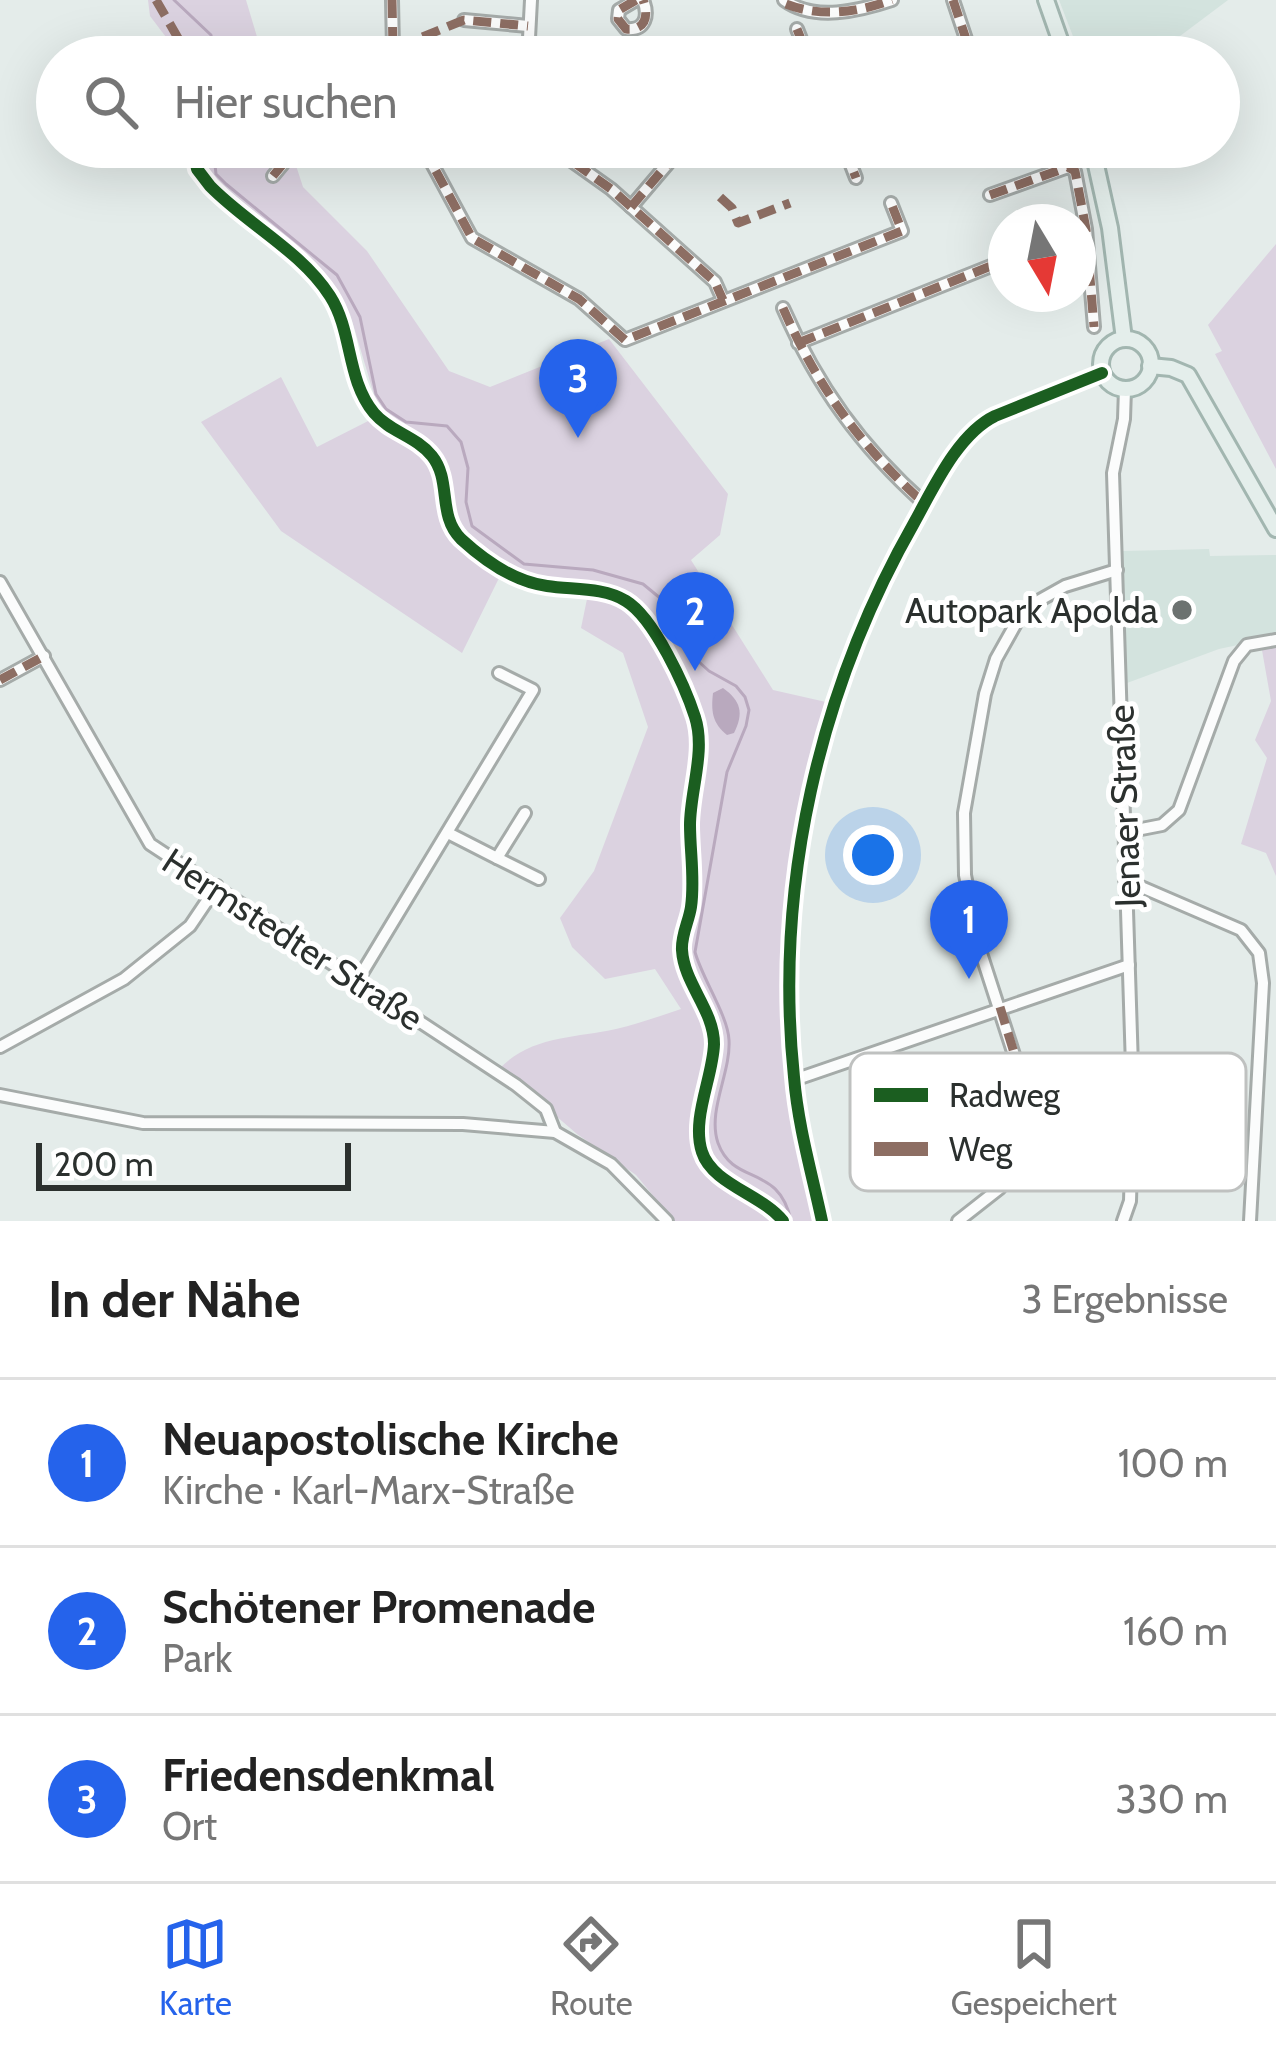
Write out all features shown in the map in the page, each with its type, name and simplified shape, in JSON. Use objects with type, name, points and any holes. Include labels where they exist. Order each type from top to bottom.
[{"type":"main road","points":[[1046,0],[1059,36]]},
{"type":"main road","points":[[1097,168],[1110,228],[1124,340]]},
{"type":"main road","points":[[1124,340],[1143,347],[1150,366],[1145,380],[1125,389],[1111,385],[1102,373],[1105,351],[1124,340]]},
{"type":"main road","points":[[1150,366],[1189,375],[1276,529]]},
{"type":"street","points":[[392,0],[393,36]]},
{"type":"street","points":[[528,36],[531,0]]},
{"type":"street","points":[[784,0],[801,9],[854,13],[892,0]]},
{"type":"street","points":[[953,0],[965,36]]},
{"type":"street","points":[[464,20],[528,26]]},
{"type":"street","points":[[797,29],[800,36]]},
{"type":"street","points":[[273,176],[280,168]]},
{"type":"street","points":[[434,168],[472,238],[579,299],[625,340],[902,231],[891,202]]},
{"type":"street","points":[[580,168],[715,282],[723,300]]},
{"type":"street","points":[[631,207],[666,168]]},
{"type":"street","points":[[852,168],[856,178]]},
{"type":"street","points":[[990,195],[1065,168]]},
{"type":"street","points":[[1070,168],[1079,180],[1080,204]]},
{"type":"street","points":[[798,343],[988,267]]},
{"type":"street","points":[[783,308],[826,394],[864,446],[925,504]]},
{"type":"street","points":[[1092,312],[1094,327]]},
{"type":"street","points":[[822,1221],[794,1080],[789,992],[793,906],[824,736],[853,647],[925,504],[979,424],[1102,373]]},
{"type":"street","name":"Jenaer Straße","points":[[1125,389],[1113,473],[1131,1053]]},
{"type":"street","points":[[1014,1053],[970,913],[965,875],[964,813],[985,694],[996,659],[1019,618],[1065,586],[1117,570]]},
{"type":"street","name":"Hermstedter Straße","points":[[0,582],[150,844],[515,1085],[546,1109],[554,1132]]},
{"type":"street","points":[[1126,832],[1162,826],[1179,810],[1234,661],[1247,645],[1276,640]]},
{"type":"street","points":[[0,680],[44,656]]},
{"type":"street","points":[[356,982],[533,690],[499,673]]},
{"type":"street","points":[[497,857],[525,813]]},
{"type":"street","points":[[448,833],[539,879]]},
{"type":"street","points":[[1125,880],[1241,930],[1259,953],[1263,983],[1250,1221]]},
{"type":"street","points":[[0,1047],[124,979],[190,926],[218,886]]},
{"type":"street","points":[[870,1053],[1129,965]]},
{"type":"street","points":[[794,1080],[850,1060]]},
{"type":"street","name":"Hermstedter Straße","points":[[0,1095],[143,1123],[518,1126],[554,1132],[611,1164],[667,1221]]},
{"type":"street","points":[[958,1221],[996,1191]]},
{"type":"street","name":"Jenaer Straße","points":[[1123,1221],[1130,1191]]},
{"type":"shaded area","points":[[148,0],[246,0],[257,36],[165,36],[150,16]]},
{"type":"shaded area","points":[[1059,0],[1228,0],[1180,36],[1073,36]]},
{"type":"shaded area","points":[[203,168],[297,168],[303,187],[367,251],[449,371],[490,387],[609,339],[728,494],[720,535],[691,560],[773,690],[826,702],[788,892],[781,990],[787,1086],[816,1221],[674,1221],[636,1175],[577,1134],[500,1068],[540,1044],[624,1027],[681,1009],[655,969],[605,979],[572,947],[560,918],[594,871],[648,727],[623,653],[581,628],[587,599],[530,590],[500,576],[462,653],[281,531],[201,422],[281,377],[317,447],[380,415],[350,314],[327,283]]},
{"type":"shaded area","points":[[1276,244],[1276,469],[1215,354],[1222,351],[1208,325]]},
{"type":"shaded area","points":[[1209,549],[1210,556],[1276,555],[1276,637],[1219,649],[1127,683],[1123,551]]},
{"type":"shaded area","points":[[1276,637],[1276,876],[1266,853],[1241,844],[1267,758],[1255,740],[1271,701],[1260,639]]},
{"type":"shaded area","points":[[723,688],[740,713],[734,733],[727,735],[713,711],[713,693]]},
{"type":"waterway","points":[[174,0],[211,36]]},
{"type":"waterway","points":[[215,168],[226,184],[337,275],[360,317],[376,394],[386,409],[406,422],[447,426],[461,442],[472,526],[524,564],[593,570],[643,584],[660,598],[677,642],[745,697],[746,726],[727,772],[695,952],[729,1040],[715,1118],[718,1143],[734,1166],[777,1191],[791,1221]]},
{"type":"marked path","points":[[156,0],[177,36]]},
{"type":"marked path","points":[[392,0],[393,36]]},
{"type":"marked path","points":[[636,0],[619,10],[618,19],[626,29],[644,21],[643,0]]},
{"type":"marked path","points":[[786,4],[840,12],[892,0]]},
{"type":"marked path","points":[[953,0],[965,36]]},
{"type":"marked path","points":[[425,36],[464,20],[528,26]]},
{"type":"marked path","points":[[797,29],[800,36]]},
{"type":"marked path","points":[[273,176],[280,168]]},
{"type":"marked path","points":[[434,168],[472,238],[579,299],[625,340],[902,231],[891,203]]},
{"type":"marked path","points":[[582,168],[715,282],[723,300]]},
{"type":"marked path","points":[[631,207],[664,168]]},
{"type":"marked path","points":[[852,168],[856,178]]},
{"type":"marked path","points":[[990,195],[1065,168]]},
{"type":"marked path","points":[[1070,168],[1075,171],[1086,229],[1094,327]]},
{"type":"marked path","points":[[720,197],[732,208],[738,223],[790,203]]},
{"type":"marked path","points":[[798,343],[988,267]]},
{"type":"marked path","points":[[783,308],[843,414],[925,504]]},
{"type":"marked path","points":[[0,680],[44,656]]},
{"type":"marked path","points":[[1000,1007],[1014,1053]]},
{"type":"cycle path","points":[[197,168],[225,200],[304,265],[330,296],[365,400],[380,419],[432,456],[442,476],[449,519],[461,539],[523,580],[598,591],[626,601],[647,622],[667,654],[695,717],[699,743],[690,825],[692,897],[682,950],[713,1032],[699,1139],[716,1173],[783,1221]]},
{"type":"cycle path","points":[[822,1221],[794,1077],[791,933],[798,862],[829,721],[881,587],[958,448],[995,416],[1102,373]]},
{"type":"place","name":"Friedensdenkmal","points":[[578,438]]},
{"type":"place","name":"Autopark Apolda","points":[[1182,610]]},
{"type":"place","name":"Schötener Promenade","points":[[695,671]]},
{"type":"place","name":"Neuapostolische Kirche","points":[[969,979]]}]
